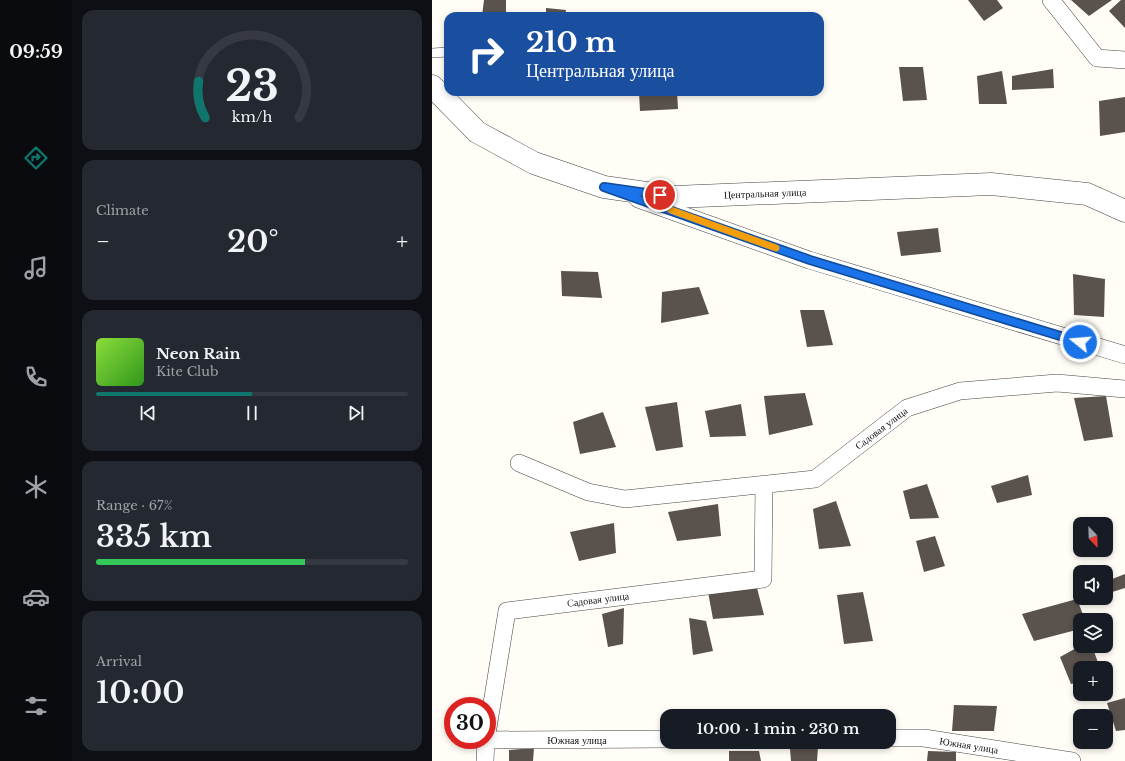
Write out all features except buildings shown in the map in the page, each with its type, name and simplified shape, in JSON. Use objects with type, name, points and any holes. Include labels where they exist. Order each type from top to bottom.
[{"type":"street","points":[[1051,0],[1097,58],[1125,60]]},
{"type":"street","name":"Центральная улица","points":[[432,86],[477,132],[534,163],[604,187],[674,196],[991,184],[1088,194],[1125,211]]},
{"type":"street","points":[[604,187],[810,260],[1125,355]]},
{"type":"street","name":"Садовая улица","points":[[519,463],[588,492],[625,499],[815,479],[907,408],[960,391],[1056,383],[1125,389]]},
{"type":"street","name":"Садовая улица","points":[[493,697],[506,611],[763,579],[764,484]]},
{"type":"street","name":"Южная улица","points":[[896,738],[924,738],[977,754],[1072,761]]},
{"type":"street","name":"Южная улица","points":[[496,740],[660,739]]},
{"type":"street","points":[[485,761],[486,749]]},
{"type":"lane","points":[[432,53],[444,52]]},
{"type":"slow traffic","points":[[671,210],[776,248]]},
{"type":"route","points":[[660,195],[604,187],[810,260],[1080,342]]}]
